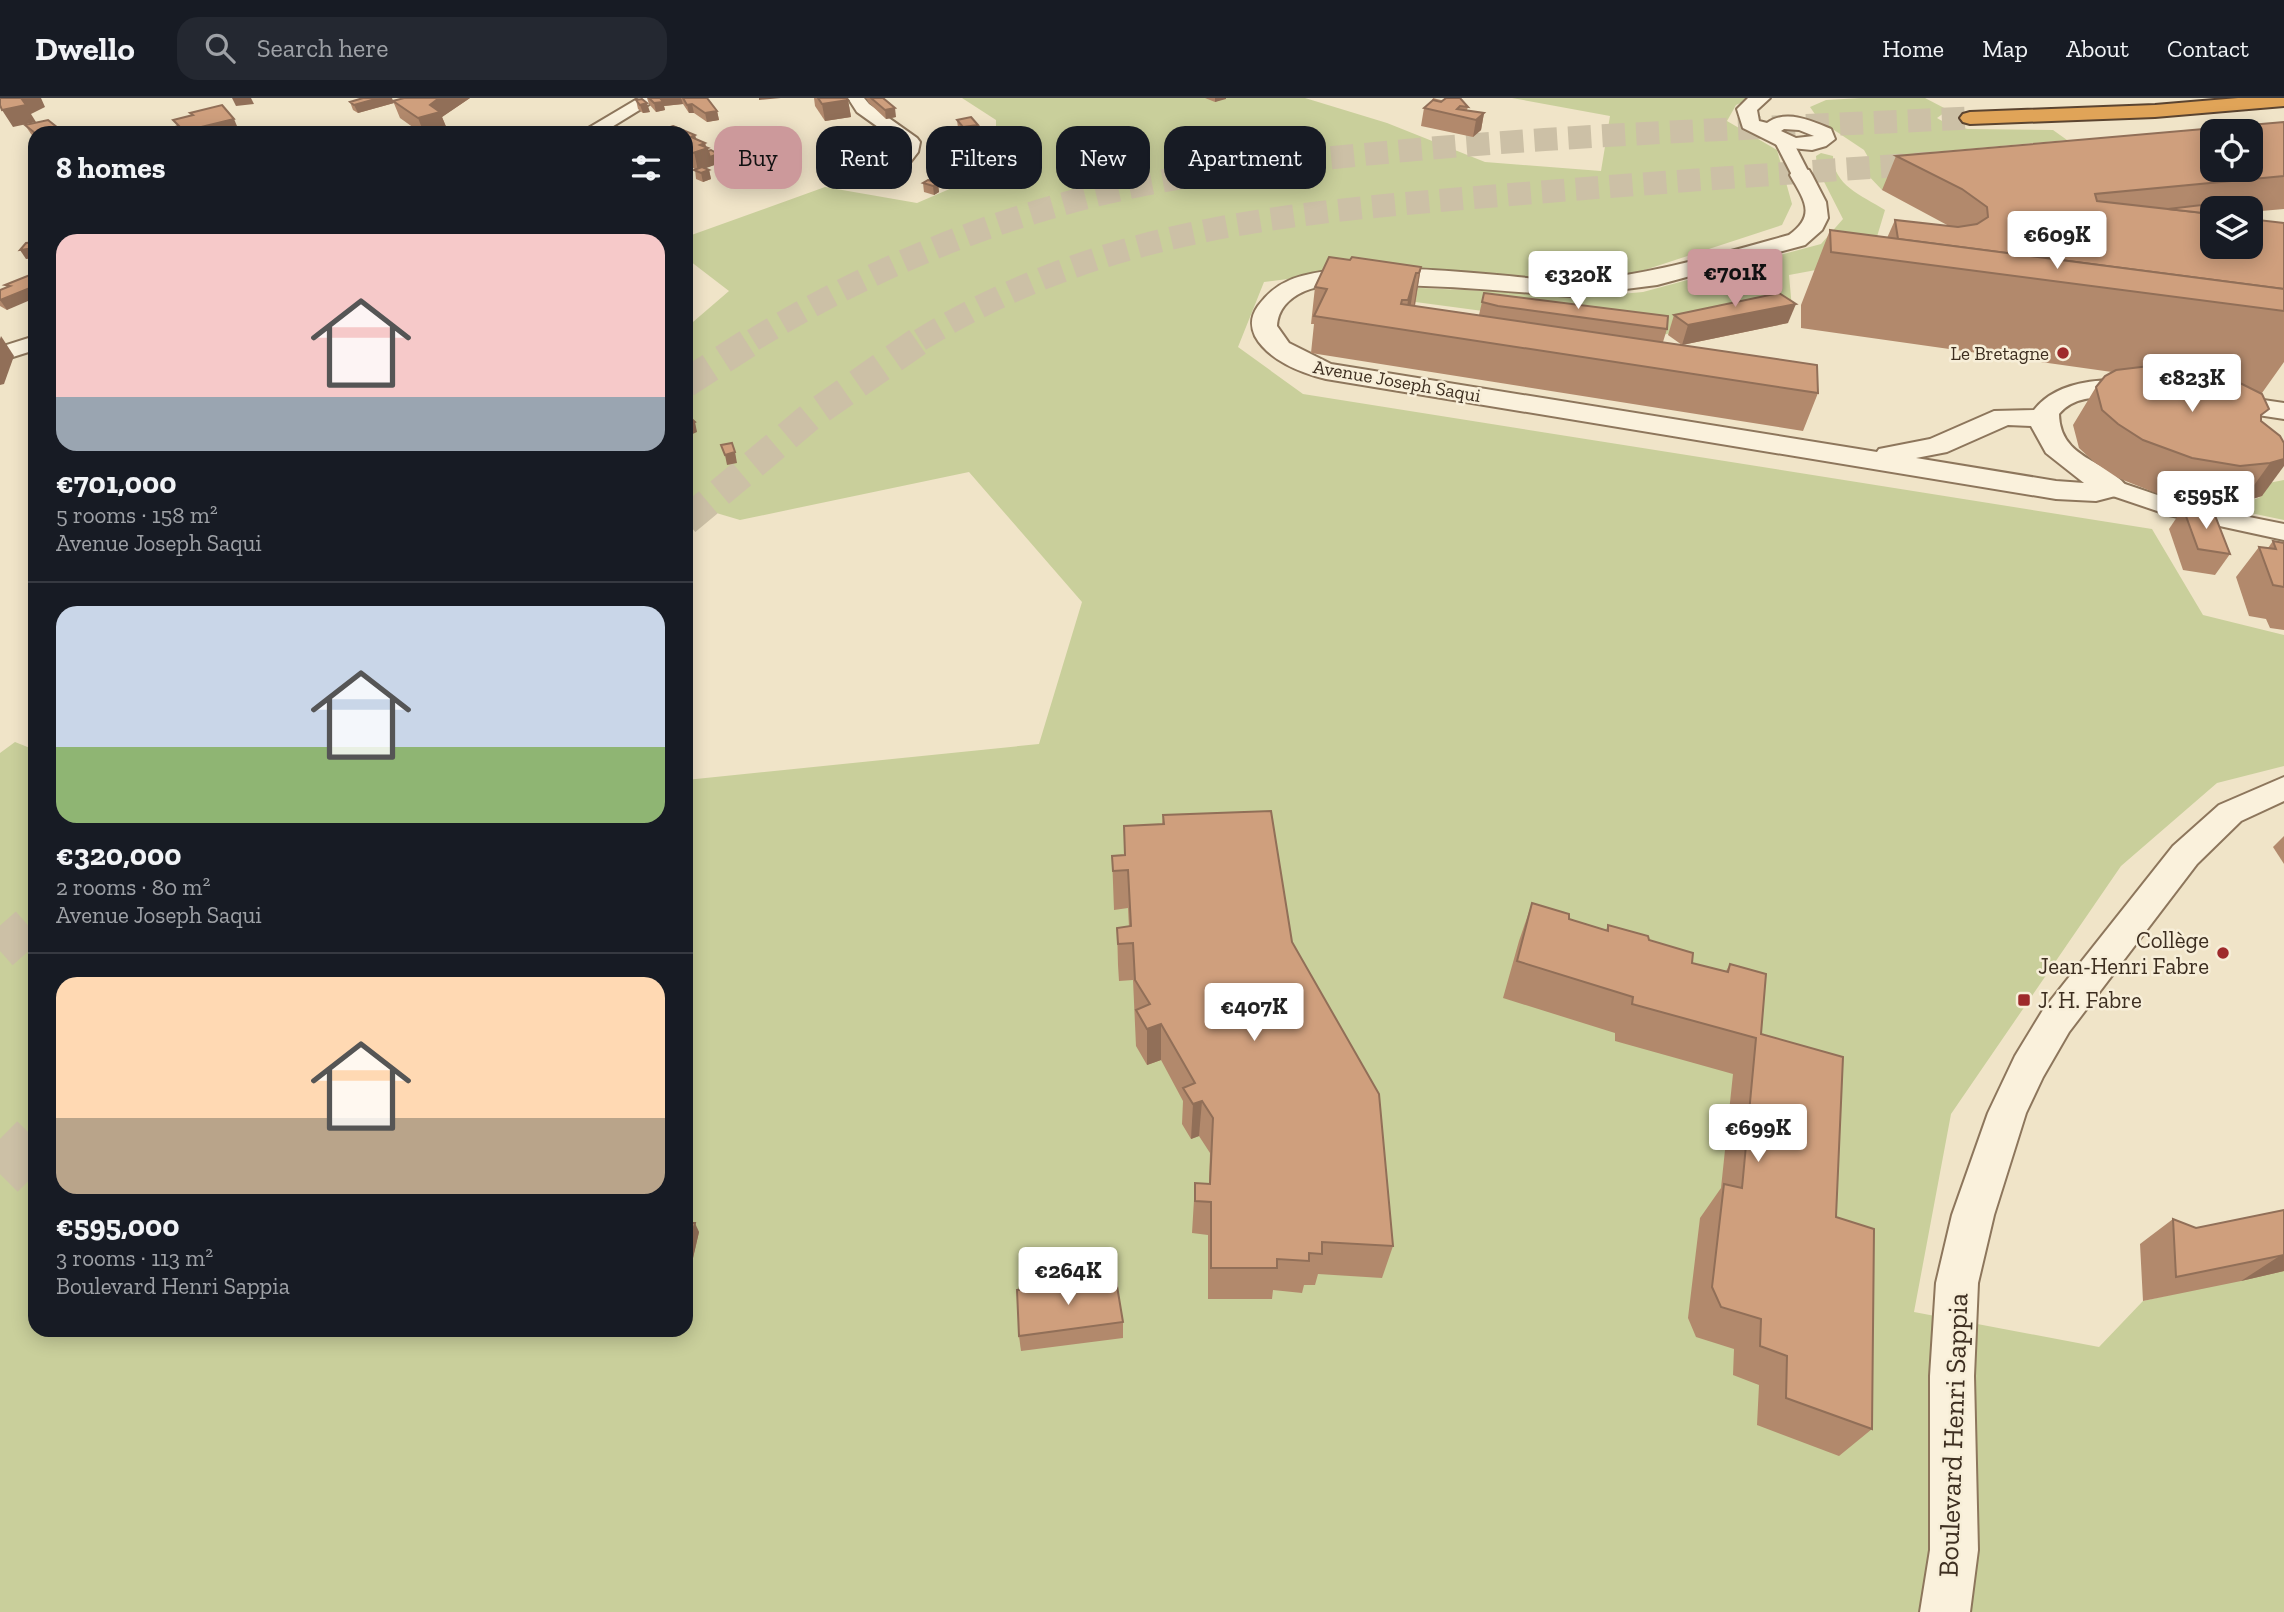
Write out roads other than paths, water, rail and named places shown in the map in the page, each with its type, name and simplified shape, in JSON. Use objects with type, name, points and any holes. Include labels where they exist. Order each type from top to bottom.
[{"type":"highway","points":[[1970,118],[2155,111],[2284,100]]},
{"type":"street","points":[[601,126],[651,98]]},
{"type":"street","points":[[856,98],[863,108],[891,126]]},
{"type":"street","points":[[1760,98],[1747,109],[1747,121],[1750,124],[1780,131],[1804,120]]},
{"type":"street","points":[[1780,131],[1791,111],[1804,120]]},
{"type":"street","points":[[1801,175],[1804,120]]},
{"type":"street","name":"Avenue Joseph Saqui","points":[[1780,131],[1818,207],[1818,221],[1810,232],[1797,240],[1646,281],[1596,288],[1366,277],[1319,280],[1297,285],[1273,302],[1265,314],[1264,328],[1270,340],[1285,355],[1326,372],[1849,457]]},
{"type":"street","points":[[0,354],[28,345]]},
{"type":"street","points":[[2284,411],[2124,389],[2079,391],[2058,397],[2047,407],[2043,418],[2046,434],[2068,461],[2113,488],[2178,510],[2284,532]]},
{"type":"street","points":[[1849,457],[1876,456],[1937,446],[2004,417],[2043,418]]},
{"type":"street","points":[[1849,457],[2056,490],[2096,492],[2113,488]]},
{"type":"street","name":"Boulevard Henri Sappia","points":[[1945,1612],[1954,1550],[1952,1376],[1957,1283],[1973,1215],[2007,1113],[2028,1068],[2056,1021],[2185,855],[2230,814],[2284,788]]},
{"type":"tunnel","points":[[753,340],[865,279],[982,230],[1063,204],[1192,176],[1280,163],[1481,144],[1970,118]]},
{"type":"tunnel","points":[[921,340],[990,301],[1061,271],[1132,248],[1203,231],[1276,218],[1426,202],[1933,163]]},
{"type":"tunnel","points":[[693,378],[756,338]]},
{"type":"tunnel","points":[[693,515],[811,416],[921,340]]},
{"type":"tunnel","points":[[0,951],[28,926]]},
{"type":"tunnel","points":[[0,1174],[28,1146]]},
{"type":"place","name":"Le Bretagne","points":[[2063,353]]},
{"type":"place","name":"Collège Jean-Henri Fabre","points":[[2223,953]]},
{"type":"place","name":"J. H. Fabre","points":[[2024,1000]]}]
